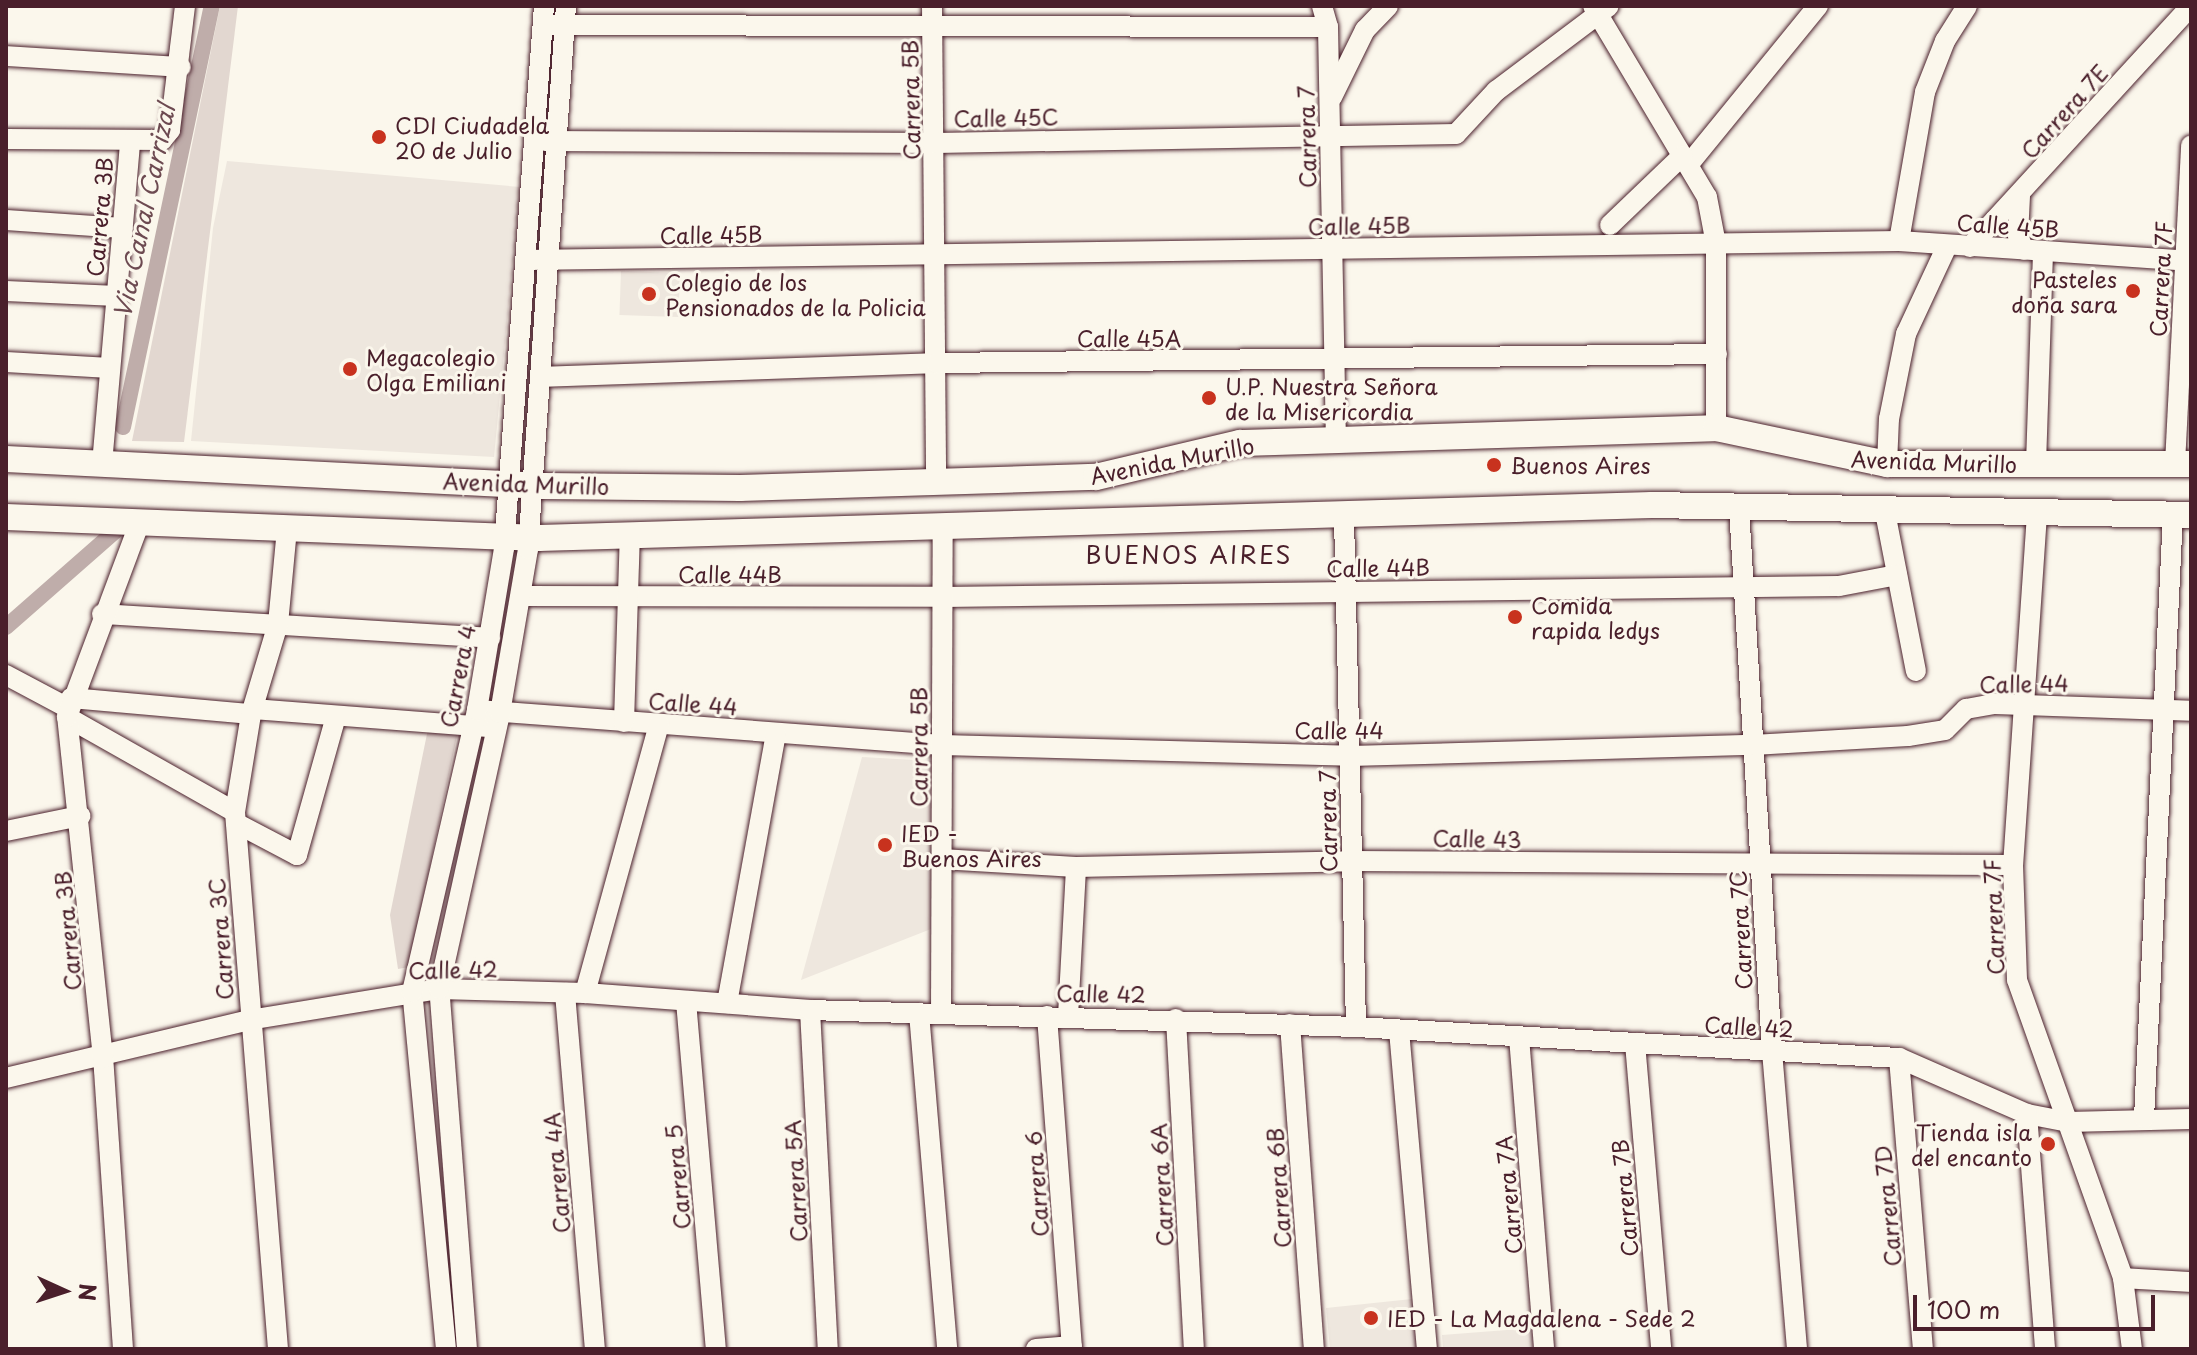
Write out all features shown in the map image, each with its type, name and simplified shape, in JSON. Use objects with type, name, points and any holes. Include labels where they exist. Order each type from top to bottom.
[{"type":"main road","name":"Avenida Murillo","points":[[6,459],[521,484],[740,488],[1096,477],[1240,443],[1716,428],[1887,464],[2183,464]]},
{"type":"main road","points":[[6,517],[517,538],[1344,517],[1652,505],[1885,512],[2182,515]]},
{"type":"street","name":"Carrera 3B","points":[[102,464],[130,143],[162,140],[170,130],[181,67],[185,6]]},
{"type":"street","name":"Carrera 7","points":[[1322,6],[1328,27],[1336,438]]},
{"type":"street","points":[[1329,102],[1365,30],[1388,6]]},
{"type":"street","points":[[1610,225],[1685,160],[1818,6]]},
{"type":"street","points":[[1899,241],[1925,92],[1945,41],[1967,6]]},
{"type":"street","name":"Carrera 7E","points":[[1970,247],[2191,6]]},
{"type":"street","points":[[1600,9],[1707,197],[1716,244],[1716,428]]},
{"type":"street","name":"Calle 45C","points":[[535,141],[936,143],[1456,134],[1469,117],[1525,67],[1600,9]]},
{"type":"street","points":[[544,15],[932,16],[1328,27]]},
{"type":"street","name":"Carrera 4","points":[[467,1349],[439,989],[522,596],[517,538],[526,260],[544,15]]},
{"type":"street","name":"Carrera 4","points":[[521,484],[541,377],[566,15]]},
{"type":"street","name":"Carrera 5B","points":[[932,16],[936,143],[936,482]]},
{"type":"street","points":[[6,56],[181,67]]},
{"type":"street","points":[[6,139],[130,143]]},
{"type":"street","name":"Carrera 7F","points":[[2183,464],[2191,145]]},
{"type":"street","points":[[2020,196],[2018,236],[2034,251],[2036,464]]},
{"type":"street","points":[[6,220],[123,228]]},
{"type":"street","name":"Calle 45B","points":[[526,260],[1899,241],[2188,260]]},
{"type":"street","points":[[1887,464],[1889,419],[1906,334],[1947,246]]},
{"type":"street","points":[[6,291],[117,296]]},
{"type":"street","name":"Calle 45A","points":[[541,377],[937,363],[1334,362],[1717,354]]},
{"type":"street","points":[[6,362],[110,368]]},
{"type":"street","name":"Carrera 7C","points":[[1739,508],[1772,1051],[1797,1349]]},
{"type":"street","points":[[1885,512],[1916,671]]},
{"type":"street","name":"Carrera 7F","points":[[2037,514],[2013,865],[2017,980],[2123,1278],[2132,1349]]},
{"type":"street","points":[[2144,1118],[2163,710],[2182,515]]},
{"type":"street","name":"Carrera 7","points":[[1344,517],[1356,1027]]},
{"type":"street","name":"Carrera 3B","points":[[123,1349],[103,1058],[69,708],[102,614],[140,522]]},
{"type":"street","name":"Carrera 5B","points":[[941,1014],[943,528]]},
{"type":"street","name":"Carrera 3C","points":[[278,1349],[235,818],[252,712],[278,624],[287,529]]},
{"type":"street","points":[[624,722],[630,536]]},
{"type":"street","name":"Carrera 4","points":[[446,1349],[412,992],[490,638],[517,538]]},
{"type":"street","name":"Calle 44B","points":[[522,596],[628,599],[943,597],[1839,586],[1897,575]]},
{"type":"street","points":[[102,614],[490,638]]},
{"type":"street","name":"Calle 44","points":[[6,675],[69,708],[624,722],[942,745],[1350,756],[1753,745],[1932,733],[1952,726],[1978,705],[2191,711]]},
{"type":"street","points":[[69,708],[235,818],[297,855],[336,716]]},
{"type":"street","name":"Carrera 4A","points":[[595,1349],[575,993],[659,724]]},
{"type":"street","points":[[727,1003],[776,733]]},
{"type":"street","points":[[6,831],[80,816]]},
{"type":"street","name":"Calle 43","points":[[941,859],[1076,867],[1352,861],[2013,865]]},
{"type":"street","points":[[1068,1016],[1076,867]]},
{"type":"street","name":"Calle 42","points":[[6,1078],[103,1058],[249,1020],[439,989],[575,993],[810,1010],[1356,1027],[1899,1058],[2027,1114],[2068,1122],[2191,1119]]},
{"type":"street","name":"Carrera 5","points":[[686,1001],[716,1349]]},
{"type":"street","name":"Carrera 5A","points":[[810,1010],[828,1349]]},
{"type":"street","points":[[919,1013],[947,1349]]},
{"type":"street","name":"Carrera 6","points":[[1047,1016],[1072,1347]]},
{"type":"street","name":"Carrera 6A","points":[[1176,1019],[1194,1349]]},
{"type":"street","name":"Carrera 6B","points":[[1290,1024],[1314,1349]]},
{"type":"street","points":[[1399,1030],[1427,1349]]},
{"type":"street","name":"Carrera 7A","points":[[1519,1037],[1544,1349]]},
{"type":"street","name":"Carrera 7B","points":[[1635,1043],[1661,1349]]},
{"type":"street","name":"Carrera 7D","points":[[1899,1058],[1923,1349]]},
{"type":"street","points":[[2027,1114],[2045,1349]]},
{"type":"street","points":[[2123,1278],[2191,1282]]},
{"type":"street","points":[[1036,1349],[1072,1347]]},
{"type":"shaded area","points":[[220,6],[238,6],[184,442],[132,441]]},
{"type":"shaded area","name":"Megacolegio Olga Emiliani","points":[[227,161],[520,187],[494,457],[191,441],[213,228]]},
{"type":"shaded area","name":"Colegio de los Pensionados de la Policia","points":[[621,271],[680,273],[678,317],[619,315]]},
{"type":"shaded area","points":[[428,729],[458,731],[409,967],[398,969],[390,915]]},
{"type":"shaded area","name":"IED - Buenos Aires","points":[[862,757],[932,761],[931,929],[801,980]]},
{"type":"shaded area","name":"IED - La Magdalena - Sede 2","points":[[1412,1299],[1418,1349],[1330,1349],[1326,1308]]},
{"type":"shaded area","points":[[1531,1328],[1533,1349],[1443,1349],[1442,1335]]},
{"type":"waterway","name":"Via Canal Carrizal","points":[[123,427],[212,6]]},
{"type":"waterway","points":[[6,627],[114,532]]},
{"type":"place","name":"CDI Ciudadela 20 de Julio","points":[[379,137]]},
{"type":"place","name":"Pasteles doña sara","points":[[2133,291]]},
{"type":"place","name":"Colegio de los Pensionados de la Policia","points":[[649,294]]},
{"type":"place","name":"Megacolegio Olga Emiliani","points":[[350,369]]},
{"type":"place","name":"U.P. Nuestra Señora de la Misericordia","points":[[1209,398]]},
{"type":"place","name":"Buenos Aires","points":[[1494,465]]},
{"type":"place","name":"Comida rapida ledys","points":[[1515,617]]},
{"type":"place","name":"IED - Buenos Aires","points":[[885,845]]},
{"type":"place","name":"Tienda isla del encanto","points":[[2048,1144]]},
{"type":"place","name":"IED - La Magdalena - Sede 2","points":[[1371,1318]]},
{"type":"district","name":"BUENOS AIRES","points":[[1189,555]]}]
